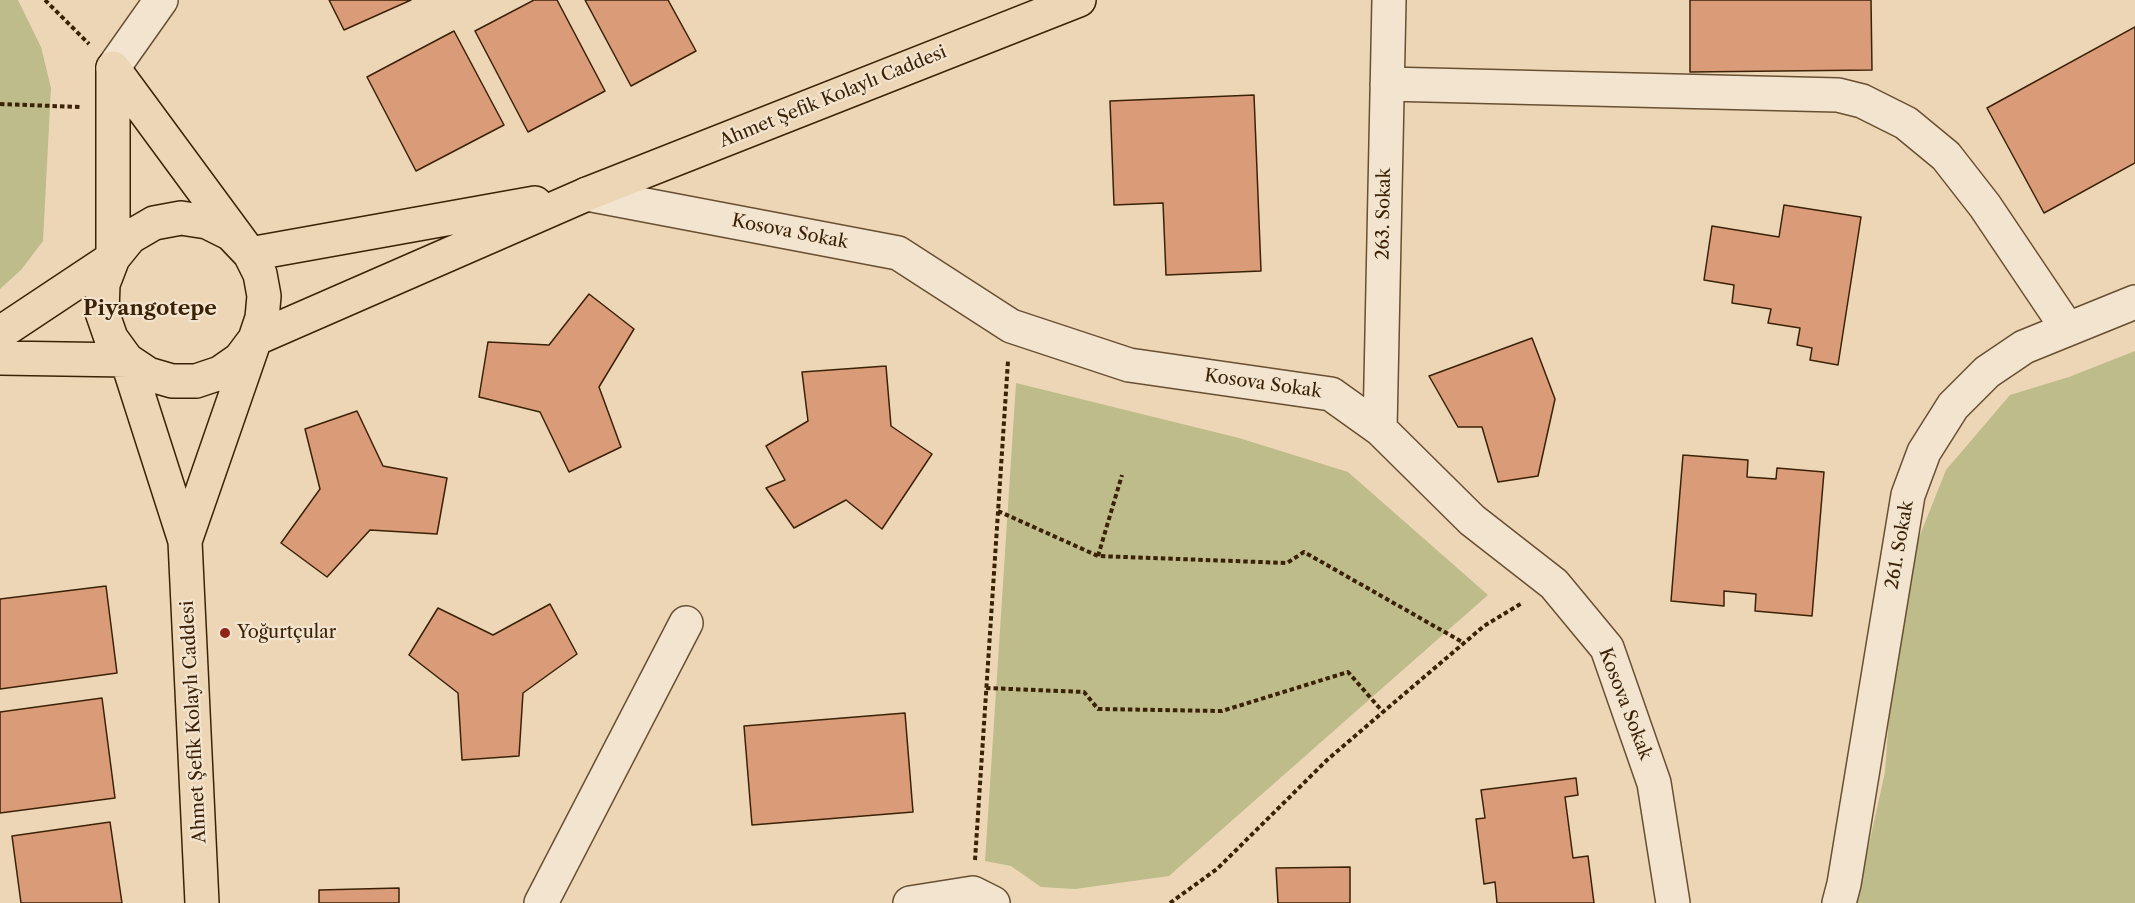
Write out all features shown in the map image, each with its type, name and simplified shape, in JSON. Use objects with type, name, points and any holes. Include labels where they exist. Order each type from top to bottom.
[{"type":"main road","name":"Ahmet Şefik Kolaylı Caddesi","points":[[587,194],[1072,1]]},
{"type":"main road","points":[[113,68],[113,258],[103,284],[102,312],[111,338],[127,360],[185,541]]},
{"type":"main road","points":[[113,68],[250,254],[260,274],[264,296],[262,318],[185,541]]},
{"type":"main road","points":[[250,254],[587,194]]},
{"type":"main road","points":[[0,358],[127,360],[156,376],[172,381],[196,381],[240,359],[255,339],[587,194]]},
{"type":"main road","points":[[0,333],[113,258],[130,237],[154,223],[181,218],[207,222],[231,234],[250,254]]},
{"type":"main road","name":"Ahmet Şefik Kolaylı Caddesi","points":[[185,541],[202,903]]},
{"type":"street","points":[[113,68],[161,0]]},
{"type":"street","name":"263. Sokak","points":[[1380,429],[1389,0]]},
{"type":"street","points":[[1387,84],[1838,95],[1862,101],[1906,123],[1946,156],[1985,206],[2067,328]]},
{"type":"street","name":"Kosova Sokak","points":[[587,194],[898,253],[1011,326],[1129,365],[1331,394],[1380,429],[1472,520],[1554,584],[1607,648],[1654,783],[1672,903]]},
{"type":"street","name":"261. Sokak","points":[[1839,903],[1908,495],[1924,452],[1953,406],[1987,372],[2024,347],[2135,302]]},
{"type":"street","points":[[541,903],[686,623]]},
{"type":"street","points":[[910,903],[983,898]]},
{"type":"path","points":[[45,0],[113,68]]},
{"type":"path","points":[[0,104],[113,108]]},
{"type":"path","points":[[983,898],[986,688],[1011,326]]},
{"type":"path","points":[[1098,556],[1122,475]]},
{"type":"path","points":[[998,511],[1098,556],[1287,563],[1304,552],[1464,643]]},
{"type":"path","points":[[1170,903],[1217,869],[1327,760],[1484,626],[1554,584]]},
{"type":"path","points":[[986,688],[1084,692],[1098,709],[1222,711],[1348,672],[1383,712]]},
{"type":"shaded area","points":[[0,0],[18,0],[41,47],[51,88],[43,241],[21,270],[0,289]]},
{"type":"shaded area","points":[[2135,351],[2135,903],[1856,903],[1885,772],[1898,590],[1946,470],[2010,395],[2069,377]]},
{"type":"shaded area","points":[[1016,383],[1239,438],[1348,472],[1488,595],[1169,876],[1075,889],[1041,887],[1011,866],[985,861]]},
{"type":"building","points":[[329,0],[411,0],[344,30]]},
{"type":"building","points":[[534,0],[557,0],[605,91],[528,132],[475,31]]},
{"type":"building","points":[[585,0],[668,0],[696,51],[631,86]]},
{"type":"building","points":[[1690,0],[1871,0],[1872,70],[1690,72]]},
{"type":"building","points":[[2135,27],[2135,163],[2044,213],[1987,108]]},
{"type":"building","points":[[454,31],[504,125],[416,171],[367,77]]},
{"type":"building","points":[[1254,95],[1261,271],[1166,275],[1163,203],[1114,205],[1110,101]]},
{"type":"building","points":[[1784,205],[1861,217],[1838,365],[1810,360],[1812,348],[1797,345],[1800,328],[1768,323],[1771,309],[1732,303],[1734,285],[1704,280],[1712,226],[1779,237]]},
{"type":"building","points":[[589,294],[634,329],[599,387],[621,447],[569,472],[540,412],[479,397],[488,342],[549,345]]},
{"type":"building","points":[[1532,338],[1555,399],[1538,476],[1498,482],[1482,427],[1458,427],[1429,376]]},
{"type":"building","points":[[886,366],[891,426],[932,454],[882,529],[846,500],[794,528],[766,488],[785,480],[766,446],[808,421],[802,372]]},
{"type":"building","points":[[357,411],[383,466],[447,478],[437,534],[370,530],[327,577],[281,543],[320,489],[305,429]]},
{"type":"building","points":[[1683,455],[1748,460],[1747,477],[1776,479],[1777,468],[1824,472],[1812,616],[1755,611],[1756,594],[1724,591],[1724,606],[1671,601]]},
{"type":"building","points":[[106,586],[117,673],[0,689],[0,599]]},
{"type":"building","points":[[550,604],[577,654],[523,693],[519,756],[462,760],[458,693],[409,655],[438,608],[493,635]]},
{"type":"building","points":[[102,698],[115,798],[0,813],[0,712]]},
{"type":"building","points":[[905,713],[913,812],[752,825],[744,726]]},
{"type":"building","points":[[1576,778],[1578,795],[1565,797],[1573,858],[1588,856],[1594,903],[1497,903],[1495,882],[1484,884],[1476,819],[1485,818],[1481,790]]},
{"type":"building","points":[[110,822],[122,903],[21,903],[12,836]]},
{"type":"building","points":[[1350,867],[1350,903],[1278,903],[1276,868]]},
{"type":"building","points":[[399,888],[399,903],[319,903],[319,890]]},
{"type":"place","name":"Yoğurtçular","points":[[225,633]]},
{"type":"district","name":"Piyangotepe","points":[[150,309]]}]
